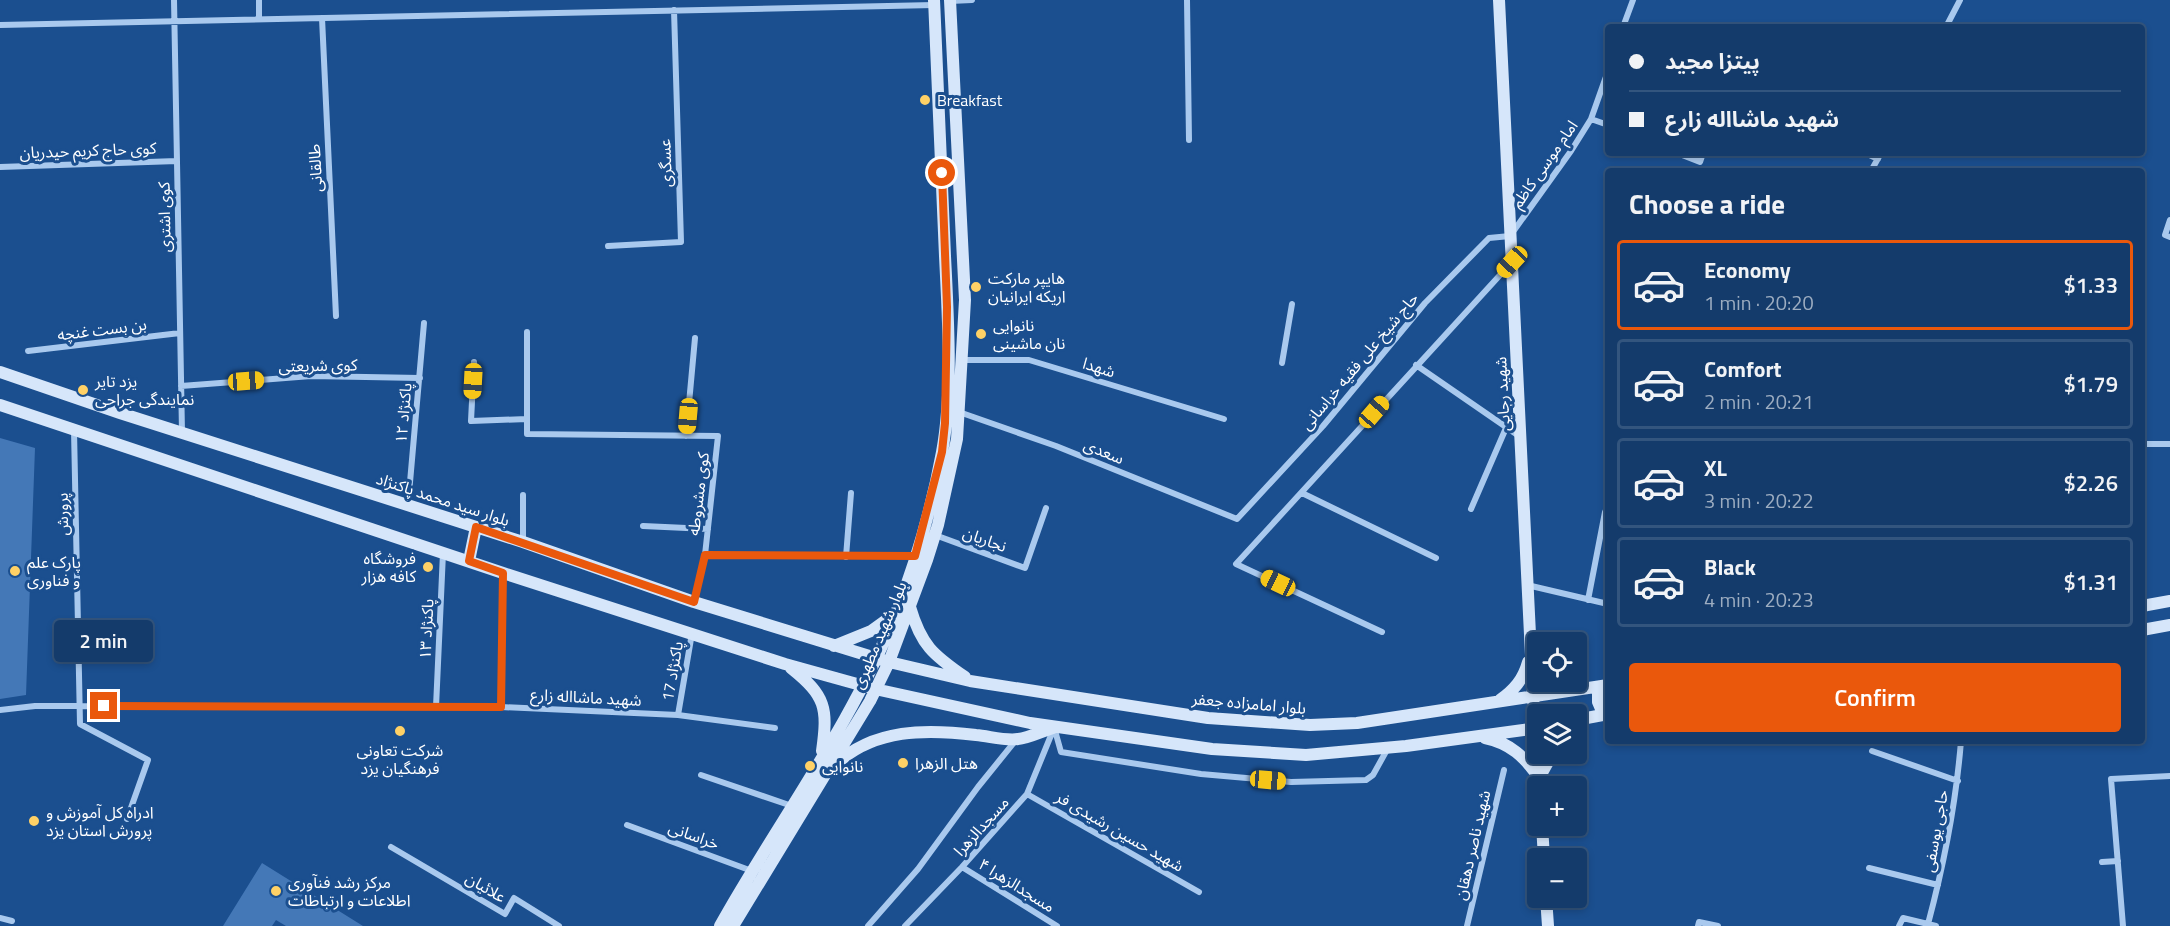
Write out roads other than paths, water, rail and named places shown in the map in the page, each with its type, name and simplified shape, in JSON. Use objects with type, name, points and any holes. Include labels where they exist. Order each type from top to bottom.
[{"type":"main road","name":"شهید رجایی","points":[[1499,0],[1527,585],[1532,632]]},
{"type":"main road","name":"بلوار شهید مطهری","points":[[733,926],[875,690],[889,662],[935,535],[957,439],[965,300],[950,1]]},
{"type":"main road","name":"بلوار شهید مطهری","points":[[720,926],[820,761],[876,658],[896,612],[915,556],[942,452],[947,373],[947,307],[934,2]]},
{"type":"main road","name":"بلوار سید محمد پاکنژاد","points":[[0,372],[523,542],[694,602],[889,662]]},
{"type":"main road","points":[[0,405],[503,573],[692,632],[785,664],[875,690],[1054,728],[1212,749],[1271,753],[1306,755],[1388,748],[1527,729]]},
{"type":"main road","points":[[469,561],[476,527]]},
{"type":"main road","points":[[2145,605],[2170,601]]},
{"type":"main road","points":[[910,607],[926,646],[970,681]]},
{"type":"main road","points":[[834,646],[871,631],[896,612]]},
{"type":"main road","points":[[2145,629],[2170,625]]},
{"type":"main road","name":"بلوار امامزاده جعفر","points":[[889,662],[970,681],[1208,718],[1310,725],[1357,723],[1562,692]]},
{"type":"main road","points":[[785,664],[808,681],[823,703],[826,730],[820,761]]},
{"type":"main road","points":[[1499,701],[1515,689],[1527,669]]},
{"type":"main road","name":"بلوار امامزاده جعفر","points":[[1587,688],[1605,685]]},
{"type":"main road","points":[[1605,686],[1601,688],[1598,696],[1601,709],[1605,711]]},
{"type":"main road","name":"شهید رجایی","points":[[1533,692],[1534,704]]},
{"type":"main road","points":[[1587,718],[1605,713]]},
{"type":"main road","points":[[1587,720],[1591,717]]},
{"type":"main road","points":[[824,776],[843,757],[868,743],[902,733],[929,731],[1017,740],[1054,728]]},
{"type":"main road","points":[[1476,737],[1496,740],[1513,748],[1528,761],[1536,776]]},
{"type":"main road","points":[[1547,908],[1548,926]]},
{"type":"street","name":"کوی اشتری","points":[[174,0],[182,433]]},
{"type":"street","points":[[259,0],[260,19]]},
{"type":"street","points":[[950,1],[972,0]]},
{"type":"street","points":[[1187,0],[1189,140]]},
{"type":"street","points":[[1624,24],[1633,0]]},
{"type":"street","points":[[1948,24],[1960,0]]},
{"type":"street","points":[[0,25],[934,2]]},
{"type":"street","name":"عسگری","points":[[608,246],[681,242],[674,10]]},
{"type":"street","name":"طالقانی","points":[[322,18],[336,316]]},
{"type":"street","name":"امام موسی کاظم","points":[[1510,236],[1591,119],[1605,79]]},
{"type":"street","points":[[1591,119],[1605,124]]},
{"type":"street","points":[[1685,156],[1700,162],[1702,156]]},
{"type":"street","name":"کوی حاج کریم حیدریان","points":[[0,167],[177,160]]},
{"type":"street","points":[[2167,236],[2170,220]]},
{"type":"street","name":"حاج شیخ علی فقیه خراسانی","points":[[1237,519],[1323,426],[1425,303],[1489,238],[1510,236]]},
{"type":"street","points":[[1382,632],[1236,564],[1512,262]]},
{"type":"street","points":[[1281,363],[1292,304]]},
{"type":"street","name":"پاکنژاد ۱۲","points":[[408,506],[424,323]]},
{"type":"street","points":[[474,362],[471,421],[527,419],[527,332]]},
{"type":"street","name":"بن بست غنچه","points":[[28,351],[180,333]]},
{"type":"street","points":[[686,436],[695,338]]},
{"type":"street","name":"شهدا","points":[[962,360],[1029,360],[1224,419]]},
{"type":"street","points":[[1416,365],[1520,437]]},
{"type":"street","name":"کوی شریعتی","points":[[181,386],[311,376],[420,378]]},
{"type":"street","name":"سعدی","points":[[959,412],[1056,446],[1237,519]]},
{"type":"street","name":"کوی مشروطه","points":[[527,419],[527,434],[718,436],[705,555],[694,602]]},
{"type":"street","points":[[1471,509],[1506,428]]},
{"type":"street","name":"پرورش","points":[[74,430],[80,706]]},
{"type":"street","points":[[2145,444],[2170,444]]},
{"type":"street","points":[[846,557],[851,492]]},
{"type":"street","points":[[1302,493],[1436,558]]},
{"type":"street","points":[[523,495],[523,542]]},
{"type":"street","name":"نجاریان","points":[[935,535],[1025,568],[1046,508]]},
{"type":"street","points":[[1588,600],[1605,512]]},
{"type":"street","points":[[643,526],[708,529]]},
{"type":"street","name":"پاکنژاد ۱۳","points":[[436,707],[443,552]]},
{"type":"street","points":[[705,555],[915,556]]},
{"type":"street","points":[[501,707],[503,573]]},
{"type":"street","points":[[1527,585],[1605,603]]},
{"type":"street","name":"پاکنژاد 17","points":[[678,715],[692,632]]},
{"type":"street","name":"شهید ماشااله زارع","points":[[0,710],[35,706],[501,707],[678,715],[775,728]]},
{"type":"street","points":[[80,706],[80,724],[147,760],[127,819]]},
{"type":"street","points":[[1054,728],[1061,752],[1201,774],[1291,782],[1366,780],[1373,775],[1388,748]]},
{"type":"street","name":"مسجدالزهرا","points":[[905,926],[1028,794],[1054,728]]},
{"type":"street","points":[[868,926],[918,869],[978,787],[1017,740]]},
{"type":"street","name":"حاجی یوسفی","points":[[1928,924],[1958,781],[1961,744]]},
{"type":"street","points":[[1872,752],[1958,781]]},
{"type":"street","name":"شهید ناصر دهقان","points":[[1467,926],[1504,770]]},
{"type":"street","points":[[701,775],[792,806]]},
{"type":"street","points":[[2123,926],[2111,779],[2170,776]]},
{"type":"street","name":"شهید حسین رشیدی فر","points":[[1028,794],[1199,892]]},
{"type":"street","name":"خراسانی","points":[[627,825],[752,871]]},
{"type":"street","name":"علائیان","points":[[391,847],[505,914],[514,898],[559,926]]},
{"type":"street","points":[[2102,862],[2118,861]]},
{"type":"street","name":"مسجدالزهرا ۴","points":[[962,867],[1057,926]]},
{"type":"street","name":"حاجی یوسفی","points":[[1869,868],[1938,885]]},
{"type":"street","points":[[0,918],[12,921]]},
{"type":"street","points":[[1899,926],[1904,918],[1936,926]]},
{"type":"street","points":[[1698,926],[1699,922],[1718,926]]},
{"type":"place","name":"Breakfast","points":[[925,100]]},
{"type":"place","name":"هایپر مارکت اریکه ایرانیان","points":[[976,287]]},
{"type":"place","name":"نانوایی نان ماشینی","points":[[981,334]]},
{"type":"place","name":"یزد تایر نمایندگی جراحی","points":[[83,390]]},
{"type":"place","name":"فروشگاه کافه هزار","points":[[428,567]]},
{"type":"place","name":"پارک علم و فناوری","points":[[15,571]]},
{"type":"place","name":"شرکت تعاونی فرهنگیان یزد","points":[[400,731]]},
{"type":"place","name":"هتل الزهرا","points":[[903,763]]},
{"type":"place","name":"نانوایی","points":[[810,766]]},
{"type":"place","name":"ادراه کل آموزش و پرورش استان یزد","points":[[34,821]]},
{"type":"place","name":"مرکز رشد فنآوری اطلاعات و ارتباطات","points":[[276,891]]}]
